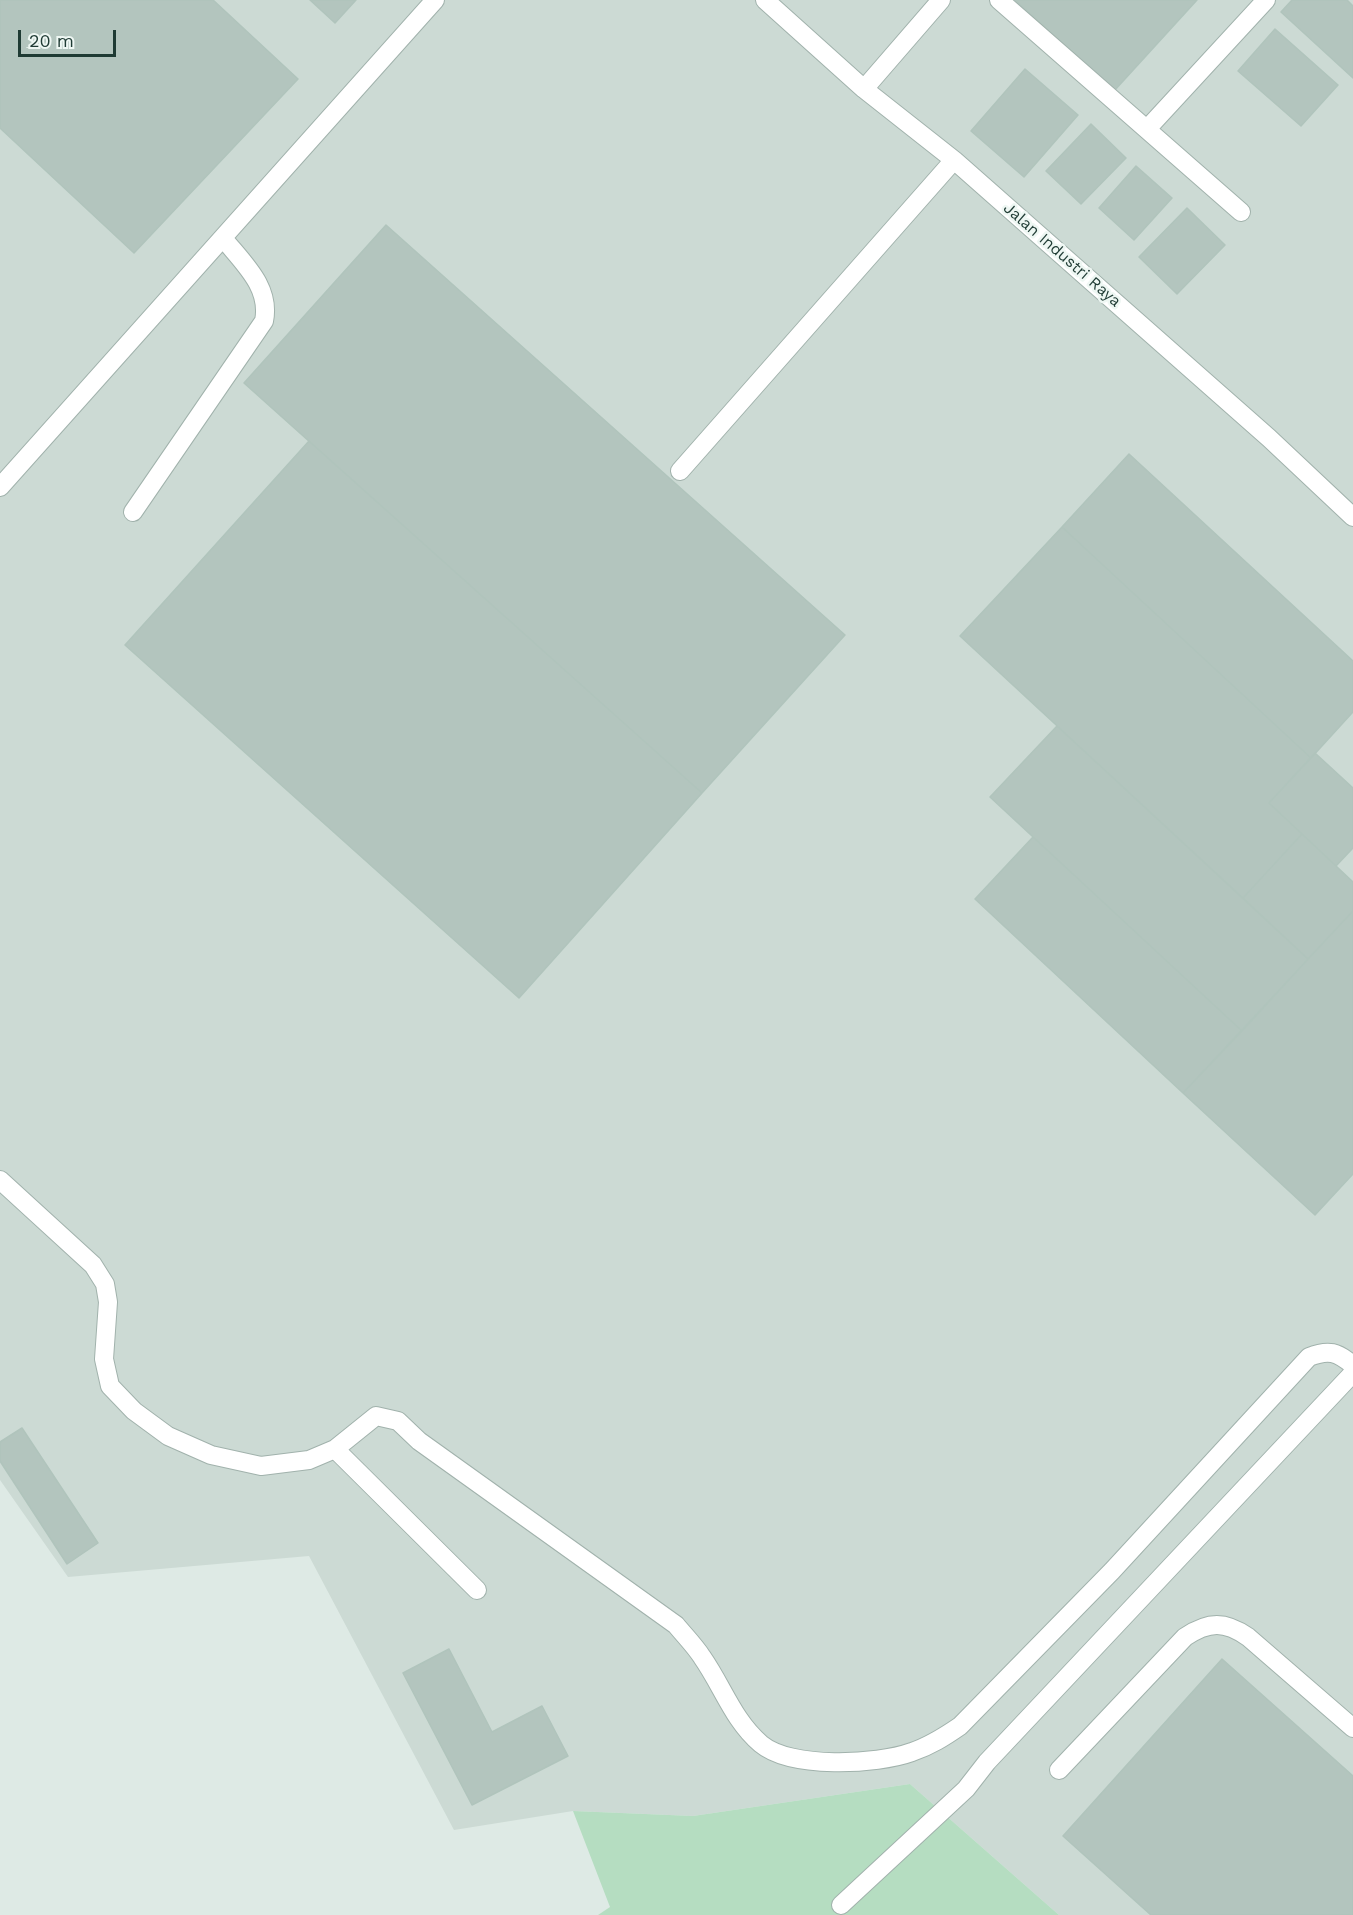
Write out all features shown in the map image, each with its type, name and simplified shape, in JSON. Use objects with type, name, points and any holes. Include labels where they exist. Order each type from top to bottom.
[{"type":"street","points":[[0,487],[435,0]]},
{"type":"street","name":"Jalan Industri Raya","points":[[765,0],[864,89],[954,160],[1261,430],[1353,517]]},
{"type":"street","points":[[864,89],[942,0]]},
{"type":"street","points":[[999,0],[1241,212]]},
{"type":"street","points":[[1147,129],[1266,0]]},
{"type":"street","points":[[680,471],[954,160]]},
{"type":"street","points":[[133,512],[264,321],[267,305],[261,286],[223,238]]},
{"type":"street","points":[[0,1180],[93,1265],[105,1284],[108,1302],[104,1359],[110,1386],[134,1411],[168,1436],[211,1455],[261,1466],[309,1460],[335,1449],[376,1416],[398,1421],[419,1441],[676,1625],[703,1658],[733,1713],[761,1744],[779,1755],[812,1760],[859,1762],[909,1753],[941,1740],[960,1726],[1104,1579],[1309,1357],[1325,1350],[1339,1354],[1353,1365]]},
{"type":"street","points":[[841,1905],[966,1789],[987,1762],[1353,1373]]},
{"type":"street","points":[[335,1449],[477,1590]]},
{"type":"street","points":[[1059,1770],[1185,1637],[1197,1629],[1215,1625],[1232,1626],[1248,1637],[1353,1728]]},
{"type":"shaded area","points":[[0,0],[1353,0],[1353,1915],[1059,1915],[910,1784],[693,1816],[573,1811],[454,1830],[309,1556],[68,1577],[0,1480]]},
{"type":"green space","points":[[910,1784],[1059,1915],[598,1915],[610,1907],[573,1811],[693,1816]]},
{"type":"building","points":[[0,0],[213,0],[298,79],[134,253],[0,128]]},
{"type":"building","points":[[310,0],[356,0],[335,23]]},
{"type":"building","points":[[1015,0],[1197,0],[1114,91]]},
{"type":"building","points":[[1292,0],[1347,0],[1353,6],[1353,78],[1281,12]]},
{"type":"building","points":[[1275,29],[1338,85],[1301,126],[1238,71]]},
{"type":"building","points":[[1025,69],[1078,115],[1024,177],[971,131]]},
{"type":"building","points":[[1091,124],[1126,158],[1081,204],[1046,171]]},
{"type":"building","points":[[1136,166],[1172,198],[1134,240],[1099,208]]},
{"type":"building","points":[[1187,208],[1225,245],[1177,294],[1139,257]]},
{"type":"building","points":[[386,225],[845,635],[702,793],[244,383]]},
{"type":"building","points":[[309,441],[702,793],[519,998],[125,645]]},
{"type":"building","points":[[1129,454],[1353,661],[1353,712],[1311,758],[1062,527]]},
{"type":"building","points":[[1062,527],[1311,758],[1269,803],[1302,834],[1243,898],[960,636]]},
{"type":"building","points":[[1057,726],[1308,959],[1242,1031],[990,797]]},
{"type":"building","points":[[1315,753],[1353,788],[1353,848],[1336,866],[1269,803]]},
{"type":"building","points":[[1302,834],[1353,882],[1353,911],[1308,959],[1243,898]]},
{"type":"building","points":[[1033,837],[1242,1031],[1183,1093],[975,899]]},
{"type":"building","points":[[1353,911],[1353,1174],[1315,1215],[1183,1093]]},
{"type":"building","points":[[22,1428],[98,1543],[67,1564],[0,1461],[0,1442]]},
{"type":"building","points":[[449,1649],[492,1732],[542,1706],[568,1756],[472,1805],[403,1673]]},
{"type":"building","points":[[1222,1659],[1353,1776],[1353,1915],[1151,1915],[1063,1836]]}]
